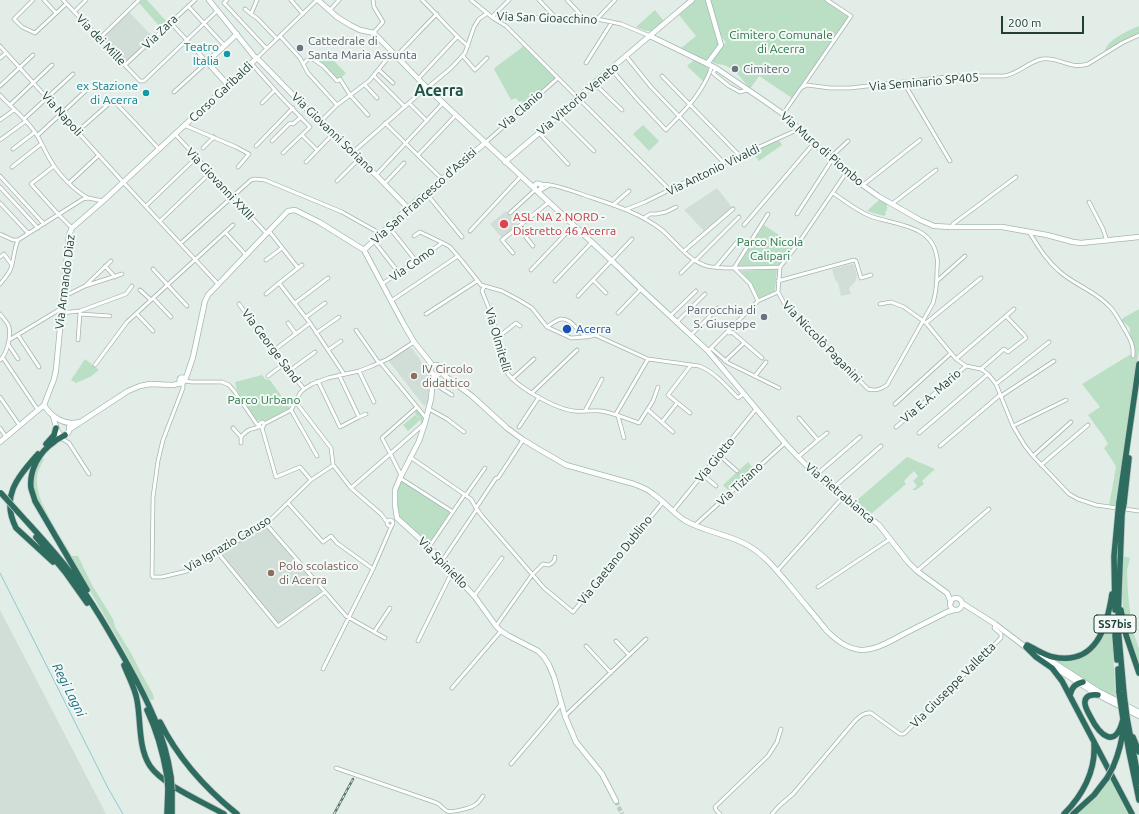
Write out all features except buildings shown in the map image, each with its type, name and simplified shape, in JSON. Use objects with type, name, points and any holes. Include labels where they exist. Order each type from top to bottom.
[{"type":"highway","name":"SS7bis","points":[[1122,503],[1139,364]]},
{"type":"highway","name":"SS7bis","points":[[1139,389],[1120,513],[1114,576],[1116,645],[1128,752],[1139,800]]},
{"type":"highway","points":[[56,428],[52,438],[14,484],[9,494],[9,513],[16,528],[59,568],[91,609]]},
{"type":"highway","points":[[65,434],[49,446],[41,454],[35,464],[31,476],[31,489],[35,501],[97,607],[138,683],[142,696],[139,711],[141,738],[146,758],[150,766],[160,778],[224,814]]},
{"type":"highway","points":[[0,494],[48,545],[69,571],[111,634]]},
{"type":"highway","points":[[17,513],[55,560],[91,609],[142,696],[174,746],[198,777],[222,802],[237,814]]},
{"type":"highway","name":"SS7bis","points":[[1117,557],[1119,591],[1118,627],[1122,693]]},
{"type":"highway","points":[[1026,646],[1052,657],[1065,659],[1076,657],[1090,650],[1099,639],[1105,624],[1110,605],[1114,576]]},
{"type":"highway","points":[[1119,591],[1120,606],[1126,635],[1139,673]]},
{"type":"highway","points":[[1026,646],[1052,668],[1062,681],[1132,814]]},
{"type":"highway","points":[[1070,694],[1072,689],[1081,682]]},
{"type":"highway","points":[[1098,695],[1090,695],[1085,700],[1085,706],[1099,731],[1106,736],[1116,734],[1120,730],[1125,718]]},
{"type":"highway","points":[[152,712],[161,734],[166,753],[172,814]]},
{"type":"highway","name":"SS7bis","points":[[1125,718],[1129,728],[1139,782]]},
{"type":"highway","points":[[1073,814],[1094,795],[1113,768],[1119,752],[1125,718]]},
{"type":"highway","points":[[1129,728],[1139,752]]},
{"type":"highway","points":[[1064,814],[1083,790],[1089,776],[1094,762],[1093,740]]},
{"type":"highway","points":[[167,814],[170,790]]},
{"type":"street","points":[[33,0],[14,19],[22,27],[35,33],[66,4]]},
{"type":"street","points":[[44,0],[56,13]]},
{"type":"street","name":"Via dei Mille","points":[[63,0],[140,81],[144,81],[186,40]]},
{"type":"street","points":[[74,12],[86,0]]},
{"type":"street","points":[[100,38],[140,0]]},
{"type":"street","name":"Via Zara","points":[[125,65],[195,0]]},
{"type":"street","name":"Via Giovanni Soriano","points":[[209,0],[254,56],[332,136],[359,158],[408,208]]},
{"type":"street","points":[[227,0],[224,3],[266,48]]},
{"type":"street","points":[[251,14],[257,0]]},
{"type":"street","points":[[291,0],[303,14]]},
{"type":"street","points":[[257,58],[318,0],[337,17],[357,29],[374,33],[427,88],[505,162],[521,176],[539,188],[547,200],[502,240],[513,254]]},
{"type":"street","points":[[330,10],[339,0]]},
{"type":"street","points":[[373,0],[374,7],[383,22],[374,33]]},
{"type":"street","points":[[422,0],[437,14],[458,38],[468,46]]},
{"type":"street","name":"Via San Gioacchino","points":[[471,0],[492,18],[555,17],[597,19],[621,24],[650,36]]},
{"type":"street","points":[[509,0],[492,18],[506,26],[670,190]]},
{"type":"street","points":[[539,0],[555,17]]},
{"type":"street","points":[[567,0],[584,18]]},
{"type":"street","points":[[597,19],[615,0]]},
{"type":"street","name":"Via Vittorio Veneto","points":[[505,162],[594,83],[692,0]]},
{"type":"street","points":[[611,69],[636,99],[666,130],[701,91],[708,78],[721,45],[708,0]]},
{"type":"street","points":[[783,114],[851,16],[827,0]]},
{"type":"street","points":[[188,6],[224,45]]},
{"type":"street","points":[[245,9],[258,18],[292,49],[300,58],[308,73],[337,105]]},
{"type":"street","points":[[186,40],[217,11]]},
{"type":"street","points":[[320,122],[337,105],[361,86],[365,85],[385,61],[405,47],[437,14]]},
{"type":"street","points":[[352,153],[463,56],[474,27],[479,19],[486,14]]},
{"type":"street","points":[[170,22],[228,85]]},
{"type":"street","points":[[586,63],[612,22]]},
{"type":"street","points":[[174,92],[236,34]]},
{"type":"street","name":"Via Seminario SP405","points":[[801,88],[807,85],[830,88],[850,88],[955,76],[1004,76],[1014,73],[1042,59],[1082,66],[1139,35]]},
{"type":"street","name":"Via Muro di Piombo","points":[[650,36],[712,66],[783,114],[846,173],[878,196],[920,220],[934,226],[1002,227],[1028,231],[1081,243],[1139,237]]},
{"type":"street","points":[[418,79],[458,38]]},
{"type":"street","name":"Via Napoli","points":[[0,46],[218,284]]},
{"type":"street","points":[[0,58],[6,53]]},
{"type":"street","points":[[0,86],[33,55]]},
{"type":"street","points":[[463,56],[475,70],[487,58]]},
{"type":"street","points":[[626,56],[651,87],[724,164]]},
{"type":"street","points":[[303,64],[310,57],[319,62],[337,81],[340,79],[350,95],[368,115]]},
{"type":"street","name":"Corso Garibaldi","points":[[184,125],[257,58]]},
{"type":"street","points":[[251,63],[310,126],[283,153]]},
{"type":"street","points":[[10,105],[52,65]]},
{"type":"street","points":[[379,70],[393,83]]},
{"type":"street","points":[[0,140],[25,120],[73,74]]},
{"type":"street","points":[[374,76],[404,107]]},
{"type":"street","points":[[662,76],[740,156]]},
{"type":"street","name":"Via Clanio","points":[[485,143],[558,78]]},
{"type":"street","points":[[594,83],[622,110]]},
{"type":"street","points":[[904,83],[950,161]]},
{"type":"street","points":[[13,149],[36,134],[62,113],[93,84]]},
{"type":"street","points":[[365,85],[377,98]]},
{"type":"street","points":[[262,103],[275,90]]},
{"type":"street","points":[[0,95],[25,120],[36,134],[54,166],[69,183],[82,195],[88,198],[103,201]]},
{"type":"street","points":[[78,131],[113,100],[159,149]]},
{"type":"street","points":[[409,103],[427,121]]},
{"type":"street","points":[[376,175],[443,103]]},
{"type":"street","points":[[256,146],[293,108]]},
{"type":"street","points":[[0,120],[14,110]]},
{"type":"street","points":[[418,155],[456,115]]},
{"type":"street","points":[[558,116],[594,151]]},
{"type":"street","points":[[272,141],[289,124],[293,124],[301,117]]},
{"type":"street","points":[[385,123],[442,179]]},
{"type":"street","points":[[184,125],[214,137],[249,154],[238,167]]},
{"type":"street","name":"Via Armando Diaz","points":[[0,442],[44,405],[54,379],[69,235],[72,228],[184,125]]},
{"type":"street","name":"Via Antonio Vivaldi","points":[[627,209],[645,202],[799,129]]},
{"type":"street","points":[[539,133],[568,164]]},
{"type":"street","name":"Via Giovanni XXIII","points":[[175,134],[232,197],[268,232],[298,268]]},
{"type":"street","points":[[302,135],[317,150]]},
{"type":"street","points":[[306,162],[332,136]]},
{"type":"street","points":[[203,148],[214,137]]},
{"type":"street","points":[[863,185],[920,140]]},
{"type":"street","points":[[797,214],[831,159],[848,141]]},
{"type":"street","name":"Via San Francesco d'Assisi","points":[[364,250],[408,208],[485,143]]},
{"type":"street","points":[[744,225],[814,143]]},
{"type":"street","points":[[12,166],[41,144]]},
{"type":"street","points":[[69,183],[99,155]]},
{"type":"street","points":[[146,206],[196,158]]},
{"type":"street","points":[[337,180],[359,158]]},
{"type":"street","points":[[385,183],[404,163]]},
{"type":"street","points":[[54,166],[30,184],[72,228]]},
{"type":"street","points":[[892,204],[936,170]]},
{"type":"street","points":[[160,222],[210,173]]},
{"type":"street","points":[[778,292],[780,267],[846,173]]},
{"type":"street","points":[[0,176],[44,224]]},
{"type":"street","points":[[470,231],[521,176]]},
{"type":"street","points":[[952,227],[953,224],[1016,177]]},
{"type":"street","points":[[181,243],[251,180],[255,179],[265,180],[342,212],[381,234]]},
{"type":"street","points":[[539,188],[550,185]]},
{"type":"street","points":[[510,213],[539,188],[550,185],[627,209],[662,230],[695,260],[708,266],[734,268],[780,267]]},
{"type":"street","points":[[0,187],[38,228]]},
{"type":"street","points":[[613,205],[629,190]]},
{"type":"street","points":[[426,193],[462,237]]},
{"type":"street","points":[[833,193],[868,216],[912,228],[923,233],[931,241],[937,258],[937,281],[934,299],[924,322]]},
{"type":"street","points":[[1,282],[11,269],[15,246],[18,240],[88,198]]},
{"type":"street","name":"Via Pietrabianca","points":[[547,200],[641,290],[691,336],[709,350],[756,409],[798,457],[816,475],[879,525],[900,553],[917,571],[947,591],[956,599],[1081,682],[1138,715]]},
{"type":"street","points":[[1089,202],[1103,229],[1107,241]]},
{"type":"street","points":[[0,203],[28,233]]},
{"type":"street","points":[[644,218],[650,214],[666,212],[676,207]]},
{"type":"street","points":[[684,251],[733,208]]},
{"type":"street","points":[[182,380],[190,368],[205,301],[208,295],[288,211],[295,210],[319,222],[364,250],[403,324],[414,342],[433,366],[438,366],[446,376],[472,396],[523,440],[566,465],[634,484],[653,494],[683,519],[747,545],[765,557],[827,631],[841,643],[857,649],[876,648],[947,612],[970,608]]},
{"type":"street","points":[[734,268],[768,214]]},
{"type":"street","points":[[681,273],[739,217]]},
{"type":"street","points":[[95,365],[127,322],[233,225]]},
{"type":"street","points":[[531,270],[574,225]]},
{"type":"street","points":[[389,227],[416,261]]},
{"type":"street","points":[[518,227],[533,246]]},
{"type":"street","points":[[1028,231],[1055,268],[1110,307],[1130,340],[1133,347],[1133,356]]},
{"type":"street","points":[[225,232],[246,255]]},
{"type":"street","points":[[414,236],[420,232],[450,247],[470,270],[477,281],[484,287],[502,292],[532,308],[547,327],[571,338],[595,335],[648,359],[699,366],[714,374],[738,398],[744,394]]},
{"type":"street","points":[[0,234],[13,240],[18,240]]},
{"type":"street","points":[[578,296],[632,239]]},
{"type":"street","points":[[374,241],[395,268]]},
{"type":"street","points":[[555,281],[592,242]]},
{"type":"street","points":[[716,267],[737,242]]},
{"type":"street","name":"Via Como","points":[[382,284],[442,243]]},
{"type":"street","points":[[266,260],[282,248]]},
{"type":"street","points":[[0,257],[4,254],[12,265]]},
{"type":"street","points":[[391,300],[458,256]]},
{"type":"street","points":[[937,281],[965,256]]},
{"type":"street","points":[[778,281],[854,260],[856,261],[861,278],[871,275]]},
{"type":"street","points":[[85,286],[111,261]]},
{"type":"street","points":[[266,294],[302,265]]},
{"type":"street","points":[[105,266],[115,277]]},
{"type":"street","points":[[734,268],[750,284],[758,301]]},
{"type":"street","points":[[153,269],[187,306]]},
{"type":"street","points":[[63,297],[85,286],[122,274]]},
{"type":"street","points":[[295,303],[328,278]]},
{"type":"street","points":[[924,322],[981,278]]},
{"type":"street","points":[[593,280],[606,293]]},
{"type":"street","points":[[426,314],[477,281]]},
{"type":"street","points":[[279,283],[306,317],[344,374]]},
{"type":"street","points":[[80,312],[126,294],[132,286]]},
{"type":"street","name":"Via Olmitelli","points":[[484,287],[482,290],[492,316],[505,369],[508,375],[521,387],[565,409],[574,411],[601,411],[639,423],[648,410],[658,387]]},
{"type":"street","points":[[140,290],[171,317]]},
{"type":"street","points":[[618,313],[641,290]]},
{"type":"street","points":[[670,316],[696,291]]},
{"type":"street","name":"Via Niccolò Paganini","points":[[709,350],[758,301],[778,292],[784,303],[868,389],[878,390],[887,385],[924,322]]},
{"type":"street","points":[[677,322],[705,294]]},
{"type":"street","points":[[880,304],[891,302],[900,305],[924,322],[950,354],[956,359],[966,366],[981,369],[988,374],[996,384],[1018,436],[1032,456],[1067,492],[1078,499],[1096,505],[1139,511]]},
{"type":"street","points":[[306,317],[325,303]]},
{"type":"street","name":"Via George Sand","points":[[239,304],[273,351],[304,389]]},
{"type":"street","points":[[691,336],[718,308]]},
{"type":"street","points":[[956,359],[1014,309]]},
{"type":"street","points":[[8,342],[62,311],[110,316]]},
{"type":"street","points":[[78,340],[80,312]]},
{"type":"street","points":[[137,314],[153,331]]},
{"type":"street","points":[[1,316],[9,326],[8,342],[5,353],[1,359],[38,410]]},
{"type":"street","points":[[981,369],[1004,349],[1008,352],[1026,337],[1006,316]]},
{"type":"street","points":[[316,332],[339,317]]},
{"type":"street","points":[[547,327],[560,319],[564,319],[571,322],[582,335],[587,337]]},
{"type":"street","points":[[288,323],[296,334]]},
{"type":"street","points":[[273,351],[310,323]]},
{"type":"street","points":[[497,338],[516,323],[520,326]]},
{"type":"street","points":[[356,330],[379,363],[426,418]]},
{"type":"street","points":[[728,331],[729,333],[732,332],[762,358]]},
{"type":"street","points":[[18,335],[40,367]]},
{"type":"street","points":[[328,350],[341,341]]},
{"type":"street","points":[[8,342],[18,359]]},
{"type":"street","name":"Via George Sand","points":[[291,410],[300,393],[318,381],[359,371],[379,363],[414,342]]},
{"type":"street","points":[[996,384],[1049,342]]},
{"type":"street","points":[[725,361],[744,343]]},
{"type":"street","points":[[532,392],[577,350]]},
{"type":"street","points":[[709,350],[725,361],[779,388]]},
{"type":"street","points":[[289,370],[315,352]]},
{"type":"street","points":[[895,404],[950,354]]},
{"type":"street","points":[[512,379],[534,359]]},
{"type":"street","points":[[624,438],[617,415],[648,359]]},
{"type":"street","points":[[940,446],[1000,395],[1054,361]]},
{"type":"street","points":[[755,376],[766,362]]},
{"type":"street","points":[[268,376],[284,364]]},
{"type":"street","points":[[690,413],[668,395],[691,365]]},
{"type":"street","points":[[433,366],[431,371],[435,375]]},
{"type":"street","name":"Via E.A. Mario","points":[[896,427],[966,366]]},
{"type":"street","points":[[359,371],[374,402]]},
{"type":"street","points":[[435,375],[438,375],[441,371]]},
{"type":"street","points":[[919,433],[988,374]]},
{"type":"street","points":[[339,375],[359,417]]},
{"type":"street","points":[[323,669],[373,568],[389,531],[390,523],[396,518],[395,490],[400,476],[419,441],[432,399],[435,375]]},
{"type":"street","points":[[65,434],[83,420],[128,391],[140,386],[150,384],[169,384],[182,380],[192,382],[222,382],[229,385],[256,423],[261,427],[276,477],[300,467],[311,480]]},
{"type":"street","name":"Via Ignazio Caruso","points":[[182,380],[183,388],[163,440],[158,461],[153,497],[153,577],[162,577],[187,571],[266,524],[311,480],[333,465]]},
{"type":"street","points":[[585,411],[602,380]]},
{"type":"street","points":[[318,381],[340,427],[366,414]]},
{"type":"street","points":[[433,384],[452,395]]},
{"type":"street","points":[[0,397],[20,426]]},
{"type":"street","points":[[519,427],[539,397]]},
{"type":"street","points":[[1013,426],[1066,400]]},
{"type":"street","points":[[295,401],[331,448],[333,465],[351,488],[390,523]]},
{"type":"street","points":[[662,422],[677,403]]},
{"type":"street","points":[[44,405],[53,416],[65,422],[76,423],[83,420]]},
{"type":"street","points":[[418,407],[382,438],[400,476],[453,512]]},
{"type":"street","points":[[429,409],[447,419],[464,432]]},
{"type":"street","name":"Via Giotto","points":[[673,511],[756,409]]},
{"type":"street","points":[[241,437],[249,430],[264,426],[264,424],[291,410],[317,456]]},
{"type":"street","points":[[648,410],[673,432]]},
{"type":"street","points":[[53,416],[56,428],[65,434],[69,443],[89,474]]},
{"type":"street","points":[[799,418],[818,440]]},
{"type":"street","points":[[56,428],[58,425],[65,422]]},
{"type":"street","points":[[65,422],[69,426],[65,434]]},
{"type":"street","points":[[1032,456],[1071,422]]},
{"type":"street","points":[[351,488],[425,423]]},
{"type":"street","points":[[1041,465],[1088,425]]},
{"type":"street","points":[[0,428],[6,438]]},
{"type":"street","points":[[233,428],[241,437],[241,443]]},
{"type":"street","points":[[798,457],[827,433]]},
{"type":"street","points":[[65,434],[69,443]]},
{"type":"street","points":[[816,475],[860,437]]},
{"type":"street","points":[[442,561],[496,478],[498,478],[523,440]]},
{"type":"street","name":"Via Tiziano","points":[[695,525],[785,443]]},
{"type":"street","points":[[833,488],[881,446]]},
{"type":"street","points":[[719,455],[737,471]]},
{"type":"street","name":"Via Gaetano Dublino","points":[[410,457],[471,499],[476,508],[532,575],[544,588],[573,612],[663,502]]},
{"type":"street","points":[[429,547],[485,468]]},
{"type":"street","points":[[703,475],[716,486]]},
{"type":"street","points":[[777,571],[844,496]]},
{"type":"street","points":[[288,503],[323,542],[331,536],[337,544],[373,568]]},
{"type":"street","points":[[917,571],[988,509]]},
{"type":"street","name":"Via Spiniello","points":[[396,518],[429,547],[474,596],[501,631],[508,636],[538,650],[544,657],[554,677],[565,716],[576,742],[602,774],[616,801]]},
{"type":"street","points":[[266,524],[348,618],[384,638]]},
{"type":"street","points":[[818,587],[890,539]]},
{"type":"street","points":[[218,553],[278,626],[325,592]]},
{"type":"street","points":[[496,626],[532,575],[543,564],[549,565],[553,563],[555,557]]},
{"type":"street","points":[[474,596],[502,558]]},
{"type":"street","points":[[418,641],[452,572]]},
{"type":"street","name":"Via Pietrabianca","points":[[940,587],[948,595],[950,604],[956,610]]},
{"type":"street","points":[[947,612],[950,604],[956,599]]},
{"type":"street","points":[[956,610],[962,603]]},
{"type":"street","points":[[374,632],[390,608]]},
{"type":"street","name":"Via Giuseppe Valletta","points":[[772,814],[793,794],[854,722],[862,715],[871,713],[900,734],[904,734],[1001,638],[1001,634],[994,628],[995,624]]},
{"type":"street","points":[[452,688],[501,631]]},
{"type":"street","points":[[565,716],[646,639]]},
{"type":"street","points":[[616,641],[629,655]]},
{"type":"street","points":[[586,646],[611,673]]},
{"type":"street","name":"Via Pietrabianca","points":[[1081,682],[1098,695],[1138,715]]},
{"type":"street","points":[[511,764],[562,703]]},
{"type":"street","points":[[720,814],[715,807],[768,756],[778,742],[781,729]]},
{"type":"street","points":[[336,768],[437,803],[447,811],[451,812],[476,805],[483,796]]},
{"type":"shaded area","points":[[128,11],[154,38],[125,65],[100,38]]},
{"type":"shaded area","points":[[717,188],[732,207],[704,231],[684,210]]},
{"type":"shaded area","name":"ASL NA 2 NORD - Distretto 46 Acerra","points":[[506,211],[518,225],[502,238],[490,224]]},
{"type":"shaded area","points":[[852,264],[854,265],[857,276],[855,282],[849,288],[851,294],[841,296],[838,283],[835,280],[832,269]]},
{"type":"shaded area","name":"IV Circolo didattico","points":[[408,348],[412,348],[425,367],[429,378],[428,403],[424,406],[388,360]]},
{"type":"shaded area","name":"Polo scolastico di Acerra","points":[[266,527],[322,592],[280,624],[277,623],[221,553]]},
{"type":"shaded area","points":[[0,610],[35,677],[106,814],[0,814]]},
{"type":"green space","points":[[142,0],[147,0],[167,22],[161,28],[139,3]]},
{"type":"green space","points":[[695,0],[707,1],[719,43],[709,58],[705,60],[681,48],[696,36],[679,15]]},
{"type":"green space","name":"Cimitero Comunale di Acerra","points":[[711,0],[824,0],[849,17],[792,98],[759,76],[750,89],[732,70],[724,65],[712,62],[726,42],[718,29]]},
{"type":"green space","points":[[655,10],[664,21],[657,28],[652,31],[645,31],[636,27]]},
{"type":"green space","points":[[1139,26],[1139,33],[1105,51],[1109,43],[1114,39]]},
{"type":"green space","points":[[523,46],[555,78],[525,105],[521,101],[519,102],[516,98],[511,100],[494,69]]},
{"type":"green space","points":[[326,53],[346,73],[339,80],[319,60]]},
{"type":"green space","points":[[694,60],[708,66],[705,83],[687,66]]},
{"type":"green space","points":[[643,125],[659,141],[649,151],[633,134]]},
{"type":"green space","points":[[779,140],[782,145],[759,161],[752,152]]},
{"type":"green space","points":[[880,199],[887,203],[887,210],[884,216],[867,211]]},
{"type":"green space","name":"Parco Nicola Calipari","points":[[764,225],[794,245],[779,265],[738,266]]},
{"type":"green space","name":"Parco Nicola Calipari","points":[[777,269],[775,291],[759,298],[752,283],[741,271]]},
{"type":"green space","points":[[1139,309],[1139,350],[1116,507],[1109,506],[1116,467],[1104,448],[1108,444],[1088,415],[1100,407],[1082,384],[1131,354],[1133,357],[1134,346],[1130,338],[1130,328],[1121,321],[1123,318]]},
{"type":"green space","points":[[85,359],[99,370],[90,377],[76,383],[71,380]]},
{"type":"green space","name":"Parco Urbano","points":[[262,375],[265,379],[270,380],[290,408],[267,420],[256,420],[237,390],[235,382]]},
{"type":"green space","points":[[417,409],[426,418],[424,423],[422,424],[420,420],[408,431],[403,425],[415,415],[419,419],[415,414]]},
{"type":"green space","points":[[41,457],[44,459],[38,474],[37,483],[41,501],[72,556],[78,556],[92,585],[113,619],[115,627],[153,694],[154,700],[150,700],[122,646],[33,493],[33,473]]},
{"type":"green space","points":[[907,457],[935,469],[922,481],[924,484],[916,490],[912,490],[917,486],[913,481],[918,476],[914,471],[904,481],[906,484],[871,514],[856,501]]},
{"type":"green space","points":[[748,462],[753,468],[729,491],[723,485]]},
{"type":"green space","points":[[401,480],[450,512],[430,544],[400,518],[397,503],[398,489]]},
{"type":"green space","points":[[1123,556],[1130,558],[1127,570],[1128,594],[1132,628],[1139,649],[1139,668],[1127,629],[1127,621],[1123,607]]},
{"type":"green space","points":[[1111,606],[1116,698],[1088,682],[1055,660],[1064,661],[1089,653]]},
{"type":"green space","points":[[1111,776],[1130,814],[1077,814],[1100,792]]},
{"type":"waterway","name":"Regi Lagni","points":[[0,573],[108,788],[123,814]]},
{"type":"tunnel","points":[[616,801],[622,814]]},
{"type":"railway","points":[[334,814],[353,779]]},
{"type":"place","name":"Cattedrale di Santa Maria Assunta","points":[[300,48]]},
{"type":"place","name":"Teatro Italia","points":[[227,54]]},
{"type":"place","name":"Cimitero","points":[[735,69]]},
{"type":"place","name":"ex Stazione di Acerra","points":[[146,93]]},
{"type":"place","name":"ASL NA 2 NORD - Distretto 46 Acerra","points":[[504,224]]},
{"type":"place","name":"Parrocchia di S. Giuseppe","points":[[764,317]]},
{"type":"place","name":"Acerra","points":[[567,329]]},
{"type":"place","name":"IV Circolo didattico","points":[[414,376]]},
{"type":"place","name":"Polo scolastico di Acerra","points":[[271,573]]},
{"type":"district","name":"Acerra","points":[[439,91]]}]
